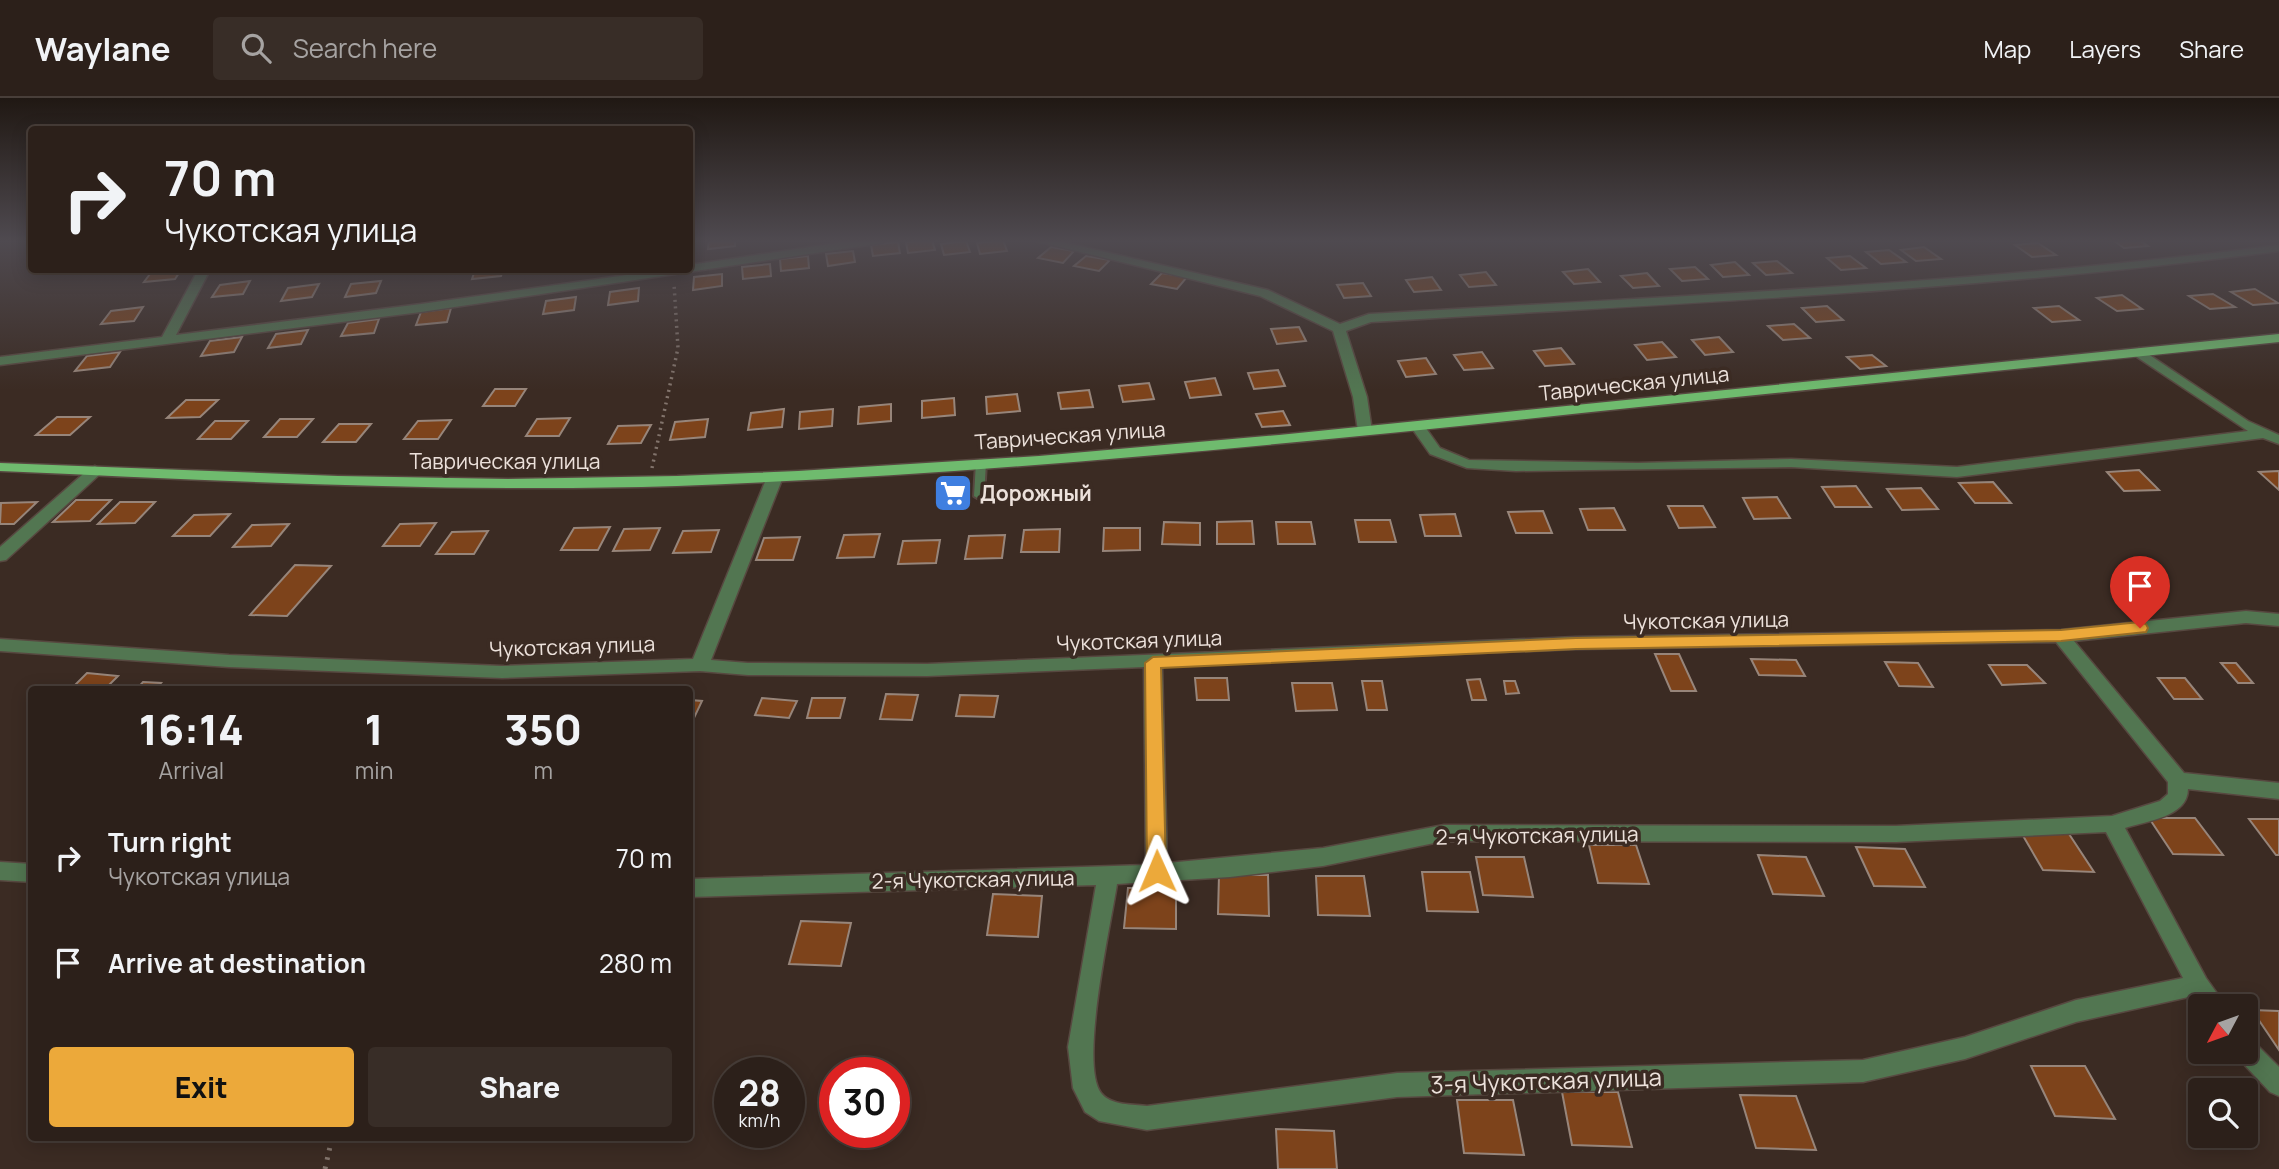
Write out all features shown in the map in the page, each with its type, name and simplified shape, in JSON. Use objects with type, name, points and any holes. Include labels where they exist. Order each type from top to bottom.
[{"type":"main road","name":"Таврическая улица","points":[[0,467],[396,483],[670,481],[775,477],[1418,427],[2279,338]]},
{"type":"street","points":[[168,338],[193,290]]},
{"type":"street","points":[[0,361],[543,290]]},
{"type":"street","points":[[1251,290],[1264,293],[1339,329],[1369,318],[1823,290]]},
{"type":"street","points":[[1339,329],[1360,397],[1365,431]]},
{"type":"street","points":[[2139,352],[2243,424],[2279,440]]},
{"type":"street","points":[[1418,427],[1435,451],[1467,464],[1516,467],[1638,467],[1791,463],[1956,472],[2262,434]]},
{"type":"street","points":[[0,556],[94,471]]},
{"type":"street","points":[[700,665],[775,477]]},
{"type":"street","name":"Чукотская улица","points":[[0,645],[229,661],[502,672],[700,665],[748,669],[927,670],[1153,663],[1576,643],[2061,636],[2246,617],[2279,620]]},
{"type":"street","points":[[2061,636],[2178,780],[2279,791]]},
{"type":"street","points":[[1153,663],[1157,871]]},
{"type":"street","points":[[496,686],[502,672]]},
{"type":"street","name":"2-я Чукотская улица","points":[[693,888],[1108,876],[1230,868],[1322,857],[1444,833],[1895,834],[2112,824],[2166,807],[2178,797],[2178,780]]},
{"type":"street","points":[[2112,824],[2205,994]]},
{"type":"street","points":[[0,871],[28,873]]},
{"type":"street","name":"3-я Чукотская улица","points":[[1108,876],[1080,1047],[1085,1088],[1094,1104],[1108,1113],[1147,1118],[1397,1085],[1863,1071],[1965,1048],[2076,1011],[2199,985]]},
{"type":"street","points":[[2258,1062],[2279,1084]]},
{"type":"lane","points":[[979,496],[981,463]]},
{"type":"path","points":[[665,469],[652,469],[678,348],[678,290]]},
{"type":"path","points":[[325,1169],[331,1141]]},
{"type":"building","points":[[217,290],[245,290],[243,294],[212,297]]},
{"type":"building","points":[[287,290],[316,290],[312,297],[281,301]]},
{"type":"building","points":[[348,290],[377,290],[376,293],[345,297]]},
{"type":"building","points":[[639,290],[638,301],[608,305],[610,292]]},
{"type":"building","points":[[1340,290],[1367,290],[1371,296],[1344,298]]},
{"type":"building","points":[[2257,290],[2278,303],[2253,305],[2231,292]]},
{"type":"building","points":[[2213,294],[2235,307],[2210,309],[2189,296]]},
{"type":"building","points":[[2122,295],[2142,309],[2117,311],[2097,298]]},
{"type":"building","points":[[576,297],[574,310],[543,314],[546,301]]},
{"type":"building","points":[[1827,306],[1843,320],[1816,322],[1802,308]]},
{"type":"building","points":[[2059,306],[2079,320],[2052,322],[2034,308]]},
{"type":"building","points":[[143,307],[134,321],[101,324],[111,311]]},
{"type":"building","points":[[451,308],[447,322],[416,325],[421,312]]},
{"type":"building","points":[[379,319],[374,333],[341,336],[348,323]]},
{"type":"building","points":[[1794,324],[1810,338],[1783,340],[1768,326]]},
{"type":"building","points":[[1299,327],[1306,341],[1277,344],[1271,329]]},
{"type":"building","points":[[308,330],[301,344],[268,348],[276,334]]},
{"type":"building","points":[[242,337],[234,352],[201,356],[210,341]]},
{"type":"building","points":[[1719,337],[1733,352],[1705,355],[1692,340]]},
{"type":"building","points":[[1662,342],[1676,357],[1647,360],[1635,345]]},
{"type":"building","points":[[1561,348],[1574,364],[1545,366],[1534,351]]},
{"type":"building","points":[[120,352],[110,367],[75,371],[87,356]]},
{"type":"building","points":[[1482,352],[1493,368],[1464,370],[1454,355]]},
{"type":"building","points":[[1872,355],[1886,366],[1860,369],[1847,357]]},
{"type":"building","points":[[1426,358],[1436,374],[1406,377],[1398,361]]},
{"type":"building","points":[[1278,370],[1285,386],[1254,389],[1248,373]]},
{"type":"building","points":[[1215,378],[1221,395],[1190,398],[1185,382]]},
{"type":"building","points":[[1149,383],[1154,399],[1123,402],[1119,386]]},
{"type":"building","points":[[495,389],[526,389],[515,406],[483,406]]},
{"type":"building","points":[[1089,390],[1093,407],[1061,409],[1058,393]]},
{"type":"building","points":[[1017,394],[1020,411],[987,414],[986,397]]},
{"type":"building","points":[[954,398],[955,415],[922,418],[922,401]]},
{"type":"building","points":[[186,400],[218,400],[200,417],[167,418]]},
{"type":"building","points":[[891,404],[891,421],[858,424],[859,407]]},
{"type":"building","points":[[784,409],[782,427],[748,430],[751,413]]},
{"type":"building","points":[[833,409],[832,426],[799,429],[800,412]]},
{"type":"building","points":[[1283,411],[1290,425],[1262,427],[1256,414]]},
{"type":"building","points":[[57,417],[90,417],[70,435],[36,435]]},
{"type":"building","points":[[570,418],[559,436],[526,436],[537,419]]},
{"type":"building","points":[[280,419],[313,419],[297,437],[264,437]]},
{"type":"building","points":[[708,419],[705,437],[670,440],[675,422]]},
{"type":"building","points":[[451,420],[438,439],[404,439],[418,421]]},
{"type":"building","points":[[215,421],[248,421],[231,439],[198,439]]},
{"type":"building","points":[[339,424],[371,424],[356,442],[323,442]]},
{"type":"building","points":[[651,425],[641,443],[608,444],[618,426]]},
{"type":"building","points":[[2139,470],[2159,490],[2124,491],[2107,472]]},
{"type":"building","points":[[2279,471],[2279,490],[2259,472]]},
{"type":"building","points":[[1993,482],[2011,503],[1975,503],[1959,483]]},
{"type":"building","name":"Дорожный","points":[[966,483],[969,499],[939,502],[937,487]]},
{"type":"building","points":[[1856,486],[1871,507],[1835,507],[1822,487]]},
{"type":"building","points":[[1921,488],[1938,509],[1902,510],[1887,489]]},
{"type":"building","points":[[1777,497],[1790,518],[1754,519],[1743,498]]},
{"type":"building","points":[[76,500],[111,500],[90,521],[53,522]]},
{"type":"building","points":[[37,502],[14,524],[0,524],[1,503]]},
{"type":"building","points":[[120,502],[155,502],[135,523],[98,524]]},
{"type":"building","points":[[1668,506],[1703,506],[1715,527],[1679,528]]},
{"type":"building","points":[[1614,508],[1625,530],[1588,530],[1580,509]]},
{"type":"building","points":[[1543,511],[1552,533],[1516,533],[1508,512]]},
{"type":"building","points":[[230,514],[210,536],[173,536],[194,515]]},
{"type":"building","points":[[1455,514],[1461,536],[1425,536],[1420,515]]},
{"type":"building","points":[[1355,520],[1390,520],[1396,542],[1359,542]]},
{"type":"building","points":[[1252,521],[1254,544],[1217,544],[1217,522]]},
{"type":"building","points":[[1164,522],[1200,523],[1200,545],[1162,544]]},
{"type":"building","points":[[1276,522],[1311,522],[1315,544],[1278,544]]},
{"type":"building","points":[[436,523],[420,546],[383,546],[400,524]]},
{"type":"building","points":[[289,524],[271,546],[233,547],[252,525]]},
{"type":"building","points":[[610,527],[598,550],[561,550],[574,528]]},
{"type":"building","points":[[660,528],[650,550],[613,551],[624,529]]},
{"type":"building","points":[[1104,528],[1140,528],[1140,550],[1103,551]]},
{"type":"building","points":[[1060,529],[1059,552],[1021,552],[1024,530]]},
{"type":"building","points":[[719,530],[711,552],[673,553],[683,531]]},
{"type":"building","points":[[488,531],[474,554],[436,554],[452,532]]},
{"type":"building","points":[[880,534],[874,557],[837,558],[844,535]]},
{"type":"building","points":[[1005,535],[1002,558],[965,559],[969,536]]},
{"type":"building","points":[[800,537],[793,560],[756,560],[764,538]]},
{"type":"building","points":[[940,540],[936,563],[898,564],[903,541]]},
{"type":"building","points":[[295,565],[331,566],[287,616],[250,615]]},
{"type":"building","points":[[1655,654],[1679,654],[1696,691],[1671,691]]},
{"type":"building","points":[[1751,659],[1796,660],[1805,676],[1759,675]]},
{"type":"building","points":[[1885,662],[1918,663],[1933,687],[1899,686]]},
{"type":"building","points":[[2221,663],[2236,663],[2253,683],[2238,683]]},
{"type":"building","points":[[1989,665],[2027,665],[2045,683],[2002,685]]},
{"type":"building","points":[[87,673],[118,676],[108,686],[74,686]]},
{"type":"building","points":[[1195,678],[1227,678],[1229,700],[1197,700]]},
{"type":"building","points":[[2158,678],[2185,678],[2202,699],[2174,699]]},
{"type":"building","points":[[1480,679],[1486,700],[1472,700],[1467,680]]},
{"type":"building","points":[[1362,681],[1382,681],[1387,710],[1367,710]]},
{"type":"building","points":[[1504,681],[1515,681],[1519,693],[1506,694]]},
{"type":"building","points":[[143,682],[161,683],[158,686],[140,686]]},
{"type":"building","points":[[1292,683],[1332,683],[1337,710],[1296,711]]},
{"type":"building","points":[[886,694],[918,695],[912,720],[880,719]]},
{"type":"building","points":[[960,695],[998,696],[994,717],[956,716]]},
{"type":"building","points":[[762,698],[797,701],[789,718],[755,715]]},
{"type":"building","points":[[812,698],[845,698],[840,718],[807,718]]},
{"type":"building","points":[[693,700],[702,701],[693,720]]},
{"type":"building","points":[[2149,818],[2195,818],[2223,855],[2173,854]]},
{"type":"building","points":[[2249,819],[2279,819],[2279,855],[2276,855]]},
{"type":"building","points":[[2022,834],[2069,834],[2094,872],[2043,870]]},
{"type":"building","points":[[1589,845],[1636,845],[1649,884],[1598,883]]},
{"type":"building","points":[[1856,847],[1905,849],[1925,887],[1874,886]]},
{"type":"building","points":[[1758,855],[1806,857],[1824,896],[1773,894]]},
{"type":"building","points":[[1476,857],[1524,857],[1533,897],[1483,895]]},
{"type":"building","points":[[1422,872],[1470,872],[1478,912],[1427,911]]},
{"type":"building","points":[[1219,875],[1268,875],[1269,916],[1218,914]]},
{"type":"building","points":[[1316,876],[1364,876],[1370,916],[1318,915]]},
{"type":"building","points":[[1128,888],[1176,888],[1176,929],[1124,928]]},
{"type":"building","points":[[993,894],[1042,896],[1038,937],[987,935]]},
{"type":"building","points":[[801,921],[851,923],[841,966],[789,964]]},
{"type":"building","points":[[2258,1010],[2279,1011],[2279,1050],[2258,1019]]},
{"type":"building","points":[[2031,1066],[2085,1066],[2115,1119],[2055,1116]]},
{"type":"building","points":[[1562,1092],[1618,1092],[1632,1147],[1572,1145]]},
{"type":"building","points":[[1740,1095],[1796,1096],[1816,1150],[1756,1148]]},
{"type":"building","points":[[1457,1100],[1513,1100],[1524,1155],[1464,1153]]},
{"type":"building","points":[[1276,1129],[1334,1131],[1337,1169],[1278,1169]]},
{"type":"place","name":"Дорожный","points":[[953,493]]},
{"type":"route","points":[[1157,871],[1153,663],[1576,643],[2061,636],[2140,628]]}]
